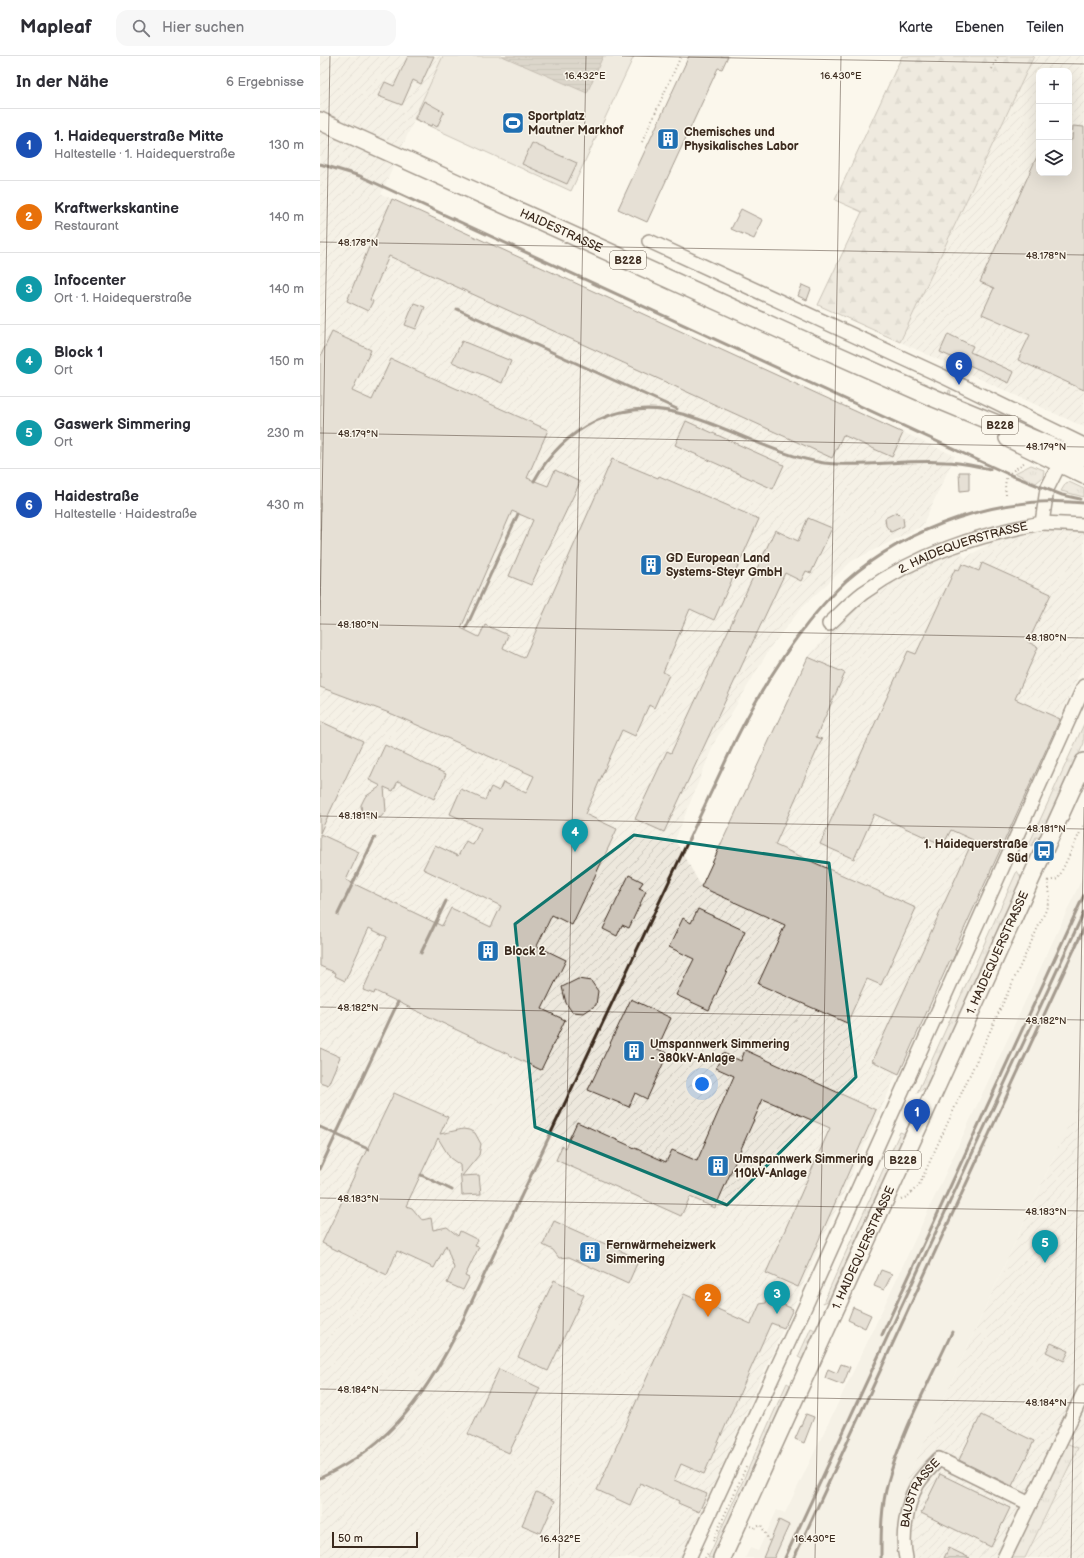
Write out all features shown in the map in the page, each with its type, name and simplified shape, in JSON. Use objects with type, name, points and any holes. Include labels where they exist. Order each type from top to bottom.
[{"type":"main road","name":"HAIDESTRASSE","points":[[320,121],[934,398],[1062,458],[1084,475]]},
{"type":"main road","name":"HAIDESTRASSE","points":[[1062,458],[1084,458]]},
{"type":"main road","name":"1. HAIDEQUERSTRASSE","points":[[722,1558],[882,1206],[1041,877],[1084,762]]},
{"type":"lane","points":[[649,241],[944,377],[1084,445]]},
{"type":"lane","name":"2. HAIDEQUERSTRASSE","points":[[829,624],[862,593],[913,562],[948,547],[1000,530],[1042,523],[1048,490],[1062,458]]},
{"type":"lane","points":[[1042,523],[1084,525]]},
{"type":"lane","points":[[689,1558],[805,1307],[1084,686]]},
{"type":"lane","points":[[1005,1556],[1083,1396]]},
{"type":"lane","name":"BAUSTRASSE","points":[[906,1558],[904,1551],[905,1520],[916,1486],[928,1470],[939,1459],[1030,1504]]},
{"type":"path","points":[[642,142],[681,56]]},
{"type":"path","points":[[992,69],[998,56]]},
{"type":"path","points":[[1006,496],[1005,486],[1007,475],[1026,460]]},
{"type":"path","points":[[1041,877],[1058,879],[1084,824]]},
{"type":"path","points":[[882,1206],[907,1196],[920,1185],[1046,910],[1050,896],[1041,877]]},
{"type":"path","points":[[754,1528],[761,1525],[769,1541]]},
{"type":"highlighted area","points":[[634,835],[829,863],[856,1077],[727,1205],[535,1127],[515,924]]},
{"type":"shaded area","points":[[320,56],[443,56],[381,194],[955,456],[922,526],[852,561],[804,605],[772,645],[715,741],[675,840],[701,886],[808,657],[841,619],[874,593],[908,571],[959,549],[965,558],[999,538],[1032,531],[1084,532],[1084,663],[899,1074],[897,1073],[681,1558],[320,1558]]},
{"type":"shaded area","points":[[502,56],[603,56],[587,93]]},
{"type":"shaded area","points":[[1034,56],[1084,56],[1084,427],[900,342]]},
{"type":"shaded area","points":[[1084,874],[1084,1168],[1055,1154],[904,1486],[897,1531],[896,1558],[745,1558],[750,1548],[758,1551],[777,1510],[785,1513],[866,1345]]},
{"type":"shaded area","points":[[1084,1091],[1084,1558],[896,1558],[897,1531],[904,1486]]},
{"type":"green space","name":"Sportplatz Mautner Markhof","points":[[443,56],[634,56],[571,191],[414,119]]},
{"type":"green space","points":[[902,56],[1034,56],[900,342],[818,305],[862,212],[835,200]]},
{"type":"green space","points":[[949,390],[951,391],[950,395],[997,416],[1000,414],[1013,416],[1011,422],[1024,428],[1033,425],[1038,427],[1035,435],[948,395]]},
{"type":"green space","points":[[1031,465],[1044,470],[1043,477],[1036,483],[1015,473]]},
{"type":"green space","points":[[1069,482],[1084,489],[1084,497],[1061,491],[1066,483]]},
{"type":"green space","points":[[1084,724],[1084,743],[1040,838],[1036,837],[1032,846],[1029,844]]},
{"type":"green space","points":[[1017,871],[1021,877],[1020,883],[926,1087],[917,1093]]},
{"type":"green space","points":[[900,1132],[905,1134],[828,1301],[823,1303]]},
{"type":"green space","points":[[811,1328],[815,1330],[802,1359],[798,1357]]},
{"type":"green space","points":[[787,1383],[790,1385],[788,1390],[712,1558],[708,1558]]},
{"type":"green space","points":[[1066,1443],[1078,1448],[1025,1558],[1010,1558]]},
{"type":"building","points":[[408,56],[434,56],[421,84],[413,80],[402,105],[378,96],[385,82],[394,86]]},
{"type":"building","name":"Chemisches und Physikalisches Labor","points":[[689,56],[728,56],[722,69],[718,68],[647,222],[618,209]]},
{"type":"building","points":[[424,101],[444,112],[437,127],[415,119]]},
{"type":"building","points":[[1073,126],[1084,127],[1084,390],[1018,360],[1030,335],[982,314],[994,288],[980,282],[1036,159],[1036,176],[1072,176]]},
{"type":"building","points":[[532,143],[577,163],[567,184],[522,164]]},
{"type":"building","points":[[392,199],[903,433],[892,457],[843,435],[832,458],[389,256],[370,300],[373,301],[368,311],[347,301],[369,247],[371,247]]},
{"type":"building","points":[[741,209],[763,220],[754,239],[731,229]]},
{"type":"building","points":[[802,285],[811,289],[807,300],[798,296]]},
{"type":"building","points":[[414,303],[425,307],[416,329],[405,325]]},
{"type":"building","name":"GD European Land Systems-Steyr GmbH","points":[[332,332],[371,350],[352,391],[372,400],[391,359],[548,430],[527,478],[548,486],[555,470],[580,482],[531,585],[509,576],[533,520],[512,511],[461,628],[479,637],[485,625],[508,635],[503,648],[524,658],[612,459],[658,478],[659,476],[759,519],[714,620],[690,609],[663,672],[669,675],[654,708],[649,705],[635,736],[622,730],[585,814],[617,829],[572,925],[552,915],[537,946],[566,960],[542,1009],[565,1020],[541,1070],[375,991],[374,994],[363,990],[387,937],[369,928],[345,981],[335,976],[336,973],[320,966],[320,834],[359,852],[346,880],[442,926],[451,908],[491,927],[501,906],[423,869],[435,845],[458,856],[466,841],[473,845],[481,828],[450,814],[461,789],[485,800],[491,787],[499,791],[503,782],[526,793],[534,776],[392,714],[320,687],[320,357]]},
{"type":"building","points":[[948,334],[973,346],[970,352],[1014,372],[1009,383],[940,352]]},
{"type":"building","points":[[462,341],[511,361],[502,383],[452,362]]},
{"type":"building","points":[[686,421],[784,465],[773,489],[675,445]]},
{"type":"building","points":[[959,472],[969,472],[969,490],[960,491]]},
{"type":"building","points":[[897,512],[903,518],[904,526],[891,532],[886,526],[885,518]]},
{"type":"building","name":"GD European Land Systems-Steyr GmbH","points":[[808,518],[832,528],[811,573],[806,571],[801,581],[785,573],[664,832],[635,819],[667,751],[671,753],[775,530],[798,541]]},
{"type":"building","points":[[982,563],[1051,594],[1028,642],[1038,647],[1015,699],[1060,719],[955,949],[957,950],[952,961],[950,960],[899,1074],[872,1061],[973,840],[951,830],[943,845],[874,814],[854,859],[820,844],[908,651],[916,654],[955,569],[959,570],[962,564],[979,571]]},
{"type":"building","points":[[808,657],[845,673],[816,737],[822,739],[775,845],[916,908],[881,985],[867,979],[847,1023],[758,984],[785,925],[701,887]]},
{"type":"building","points":[[320,721],[363,741],[320,833]]},
{"type":"building","points":[[385,745],[446,774],[434,799],[398,781],[393,791],[384,787],[386,811],[381,817],[373,820],[369,819],[362,813],[361,805],[365,797],[381,786],[369,780]]},
{"type":"building","points":[[629,875],[643,882],[639,888],[646,891],[629,928],[622,925],[617,936],[603,929]]},
{"type":"building","points":[[698,909],[745,931],[709,1010],[676,995],[694,959],[669,947],[683,918],[691,923]]},
{"type":"building","points":[[578,979],[591,981],[598,991],[596,1005],[584,1013],[572,1012],[566,1003],[562,987]]},
{"type":"building","name":"Umspannwerk Simmering - 380kV-Anlage","points":[[631,999],[671,1018],[657,1049],[668,1053],[647,1099],[635,1093],[629,1107],[588,1090]]},
{"type":"building","points":[[320,1048],[340,1057],[328,1085],[320,1082]]},
{"type":"building","name":"Umspannwerk Simmering 110kV-Anlage","points":[[745,1050],[876,1110],[798,1287],[766,1273],[830,1128],[763,1099],[715,1208],[690,1197],[681,1216],[556,1160],[562,1146],[565,1148],[577,1122],[666,1162],[672,1150],[697,1161],[734,1076],[716,1068],[723,1053],[741,1061]]},
{"type":"building","points":[[394,1093],[448,1117],[440,1134],[463,1129],[469,1130],[475,1133],[481,1144],[479,1155],[462,1176],[479,1175],[481,1194],[462,1195],[460,1165],[450,1158],[438,1138],[406,1206],[412,1208],[422,1220],[431,1218],[433,1230],[447,1227],[458,1236],[460,1231],[478,1240],[475,1246],[479,1247],[465,1276],[469,1278],[463,1290],[447,1283],[454,1268],[446,1245],[434,1268],[397,1251],[387,1275],[322,1243]]},
{"type":"building","name":"Fernwärmeheizwerk Simmering","points":[[554,1221],[639,1259],[628,1284],[569,1257],[559,1258],[553,1250],[543,1245]]},
{"type":"building","points":[[881,1270],[892,1274],[884,1290],[874,1286]]},
{"type":"building","points":[[554,1280],[584,1295],[548,1371],[518,1357]]},
{"type":"building","points":[[684,1294],[751,1324],[760,1304],[766,1303],[768,1298],[793,1309],[784,1328],[771,1323],[704,1474],[681,1464],[674,1480],[707,1494],[699,1512],[640,1483],[630,1505],[597,1490]]},
{"type":"building","points":[[853,1307],[871,1315],[865,1328],[848,1320]]},
{"type":"building","points":[[1051,1343],[1069,1351],[1064,1361],[1046,1352]]},
{"type":"building","points":[[841,1364],[850,1367],[843,1385],[825,1378],[828,1369],[837,1373]]},
{"type":"building","points":[[499,1369],[540,1388],[509,1453],[468,1434]]},
{"type":"building","points":[[806,1414],[814,1417],[804,1443],[795,1439]]},
{"type":"building","points":[[981,1415],[1034,1441],[1012,1486],[959,1460]]},
{"type":"building","points":[[940,1474],[1010,1508],[991,1547],[921,1513]]},
{"type":"building","points":[[536,1492],[555,1501],[541,1533],[522,1525]]},
{"type":"building","points":[[779,1520],[789,1525],[774,1558],[763,1558]]},
{"type":"building","points":[[949,1548],[970,1558],[944,1558]]},
{"type":"railway","points":[[320,164],[360,176],[1008,474],[1062,495],[1080,499]]},
{"type":"railway","points":[[457,309],[677,409]]},
{"type":"railway","points":[[534,481],[546,462],[561,445],[578,432],[596,421],[616,413],[637,410],[659,410],[682,414],[717,426],[787,454],[824,463],[854,465],[930,461],[968,464],[990,469]]},
{"type":"railway","points":[[320,1478],[345,1465],[368,1450],[388,1432],[406,1413],[437,1369],[463,1320],[736,739],[771,676],[814,615],[846,581],[871,561],[898,544],[927,530],[958,518],[989,509],[1021,504],[1053,502],[1084,503]]},
{"type":"railway","points":[[466,628],[518,514]]},
{"type":"railway","points":[[338,914],[375,837]]},
{"type":"railway","points":[[882,1335],[1084,895]]},
{"type":"railway","points":[[421,953],[446,901]]},
{"type":"railway","points":[[785,1558],[1084,912]]},
{"type":"railway","points":[[794,1558],[1084,928]]},
{"type":"railway","points":[[320,1169],[398,1002]]},
{"type":"railway","points":[[320,1127],[368,1149]]},
{"type":"railway","points":[[421,1175],[452,1190]]},
{"type":"railway","points":[[881,1558],[881,1529],[888,1482],[901,1444],[917,1406],[952,1332]]},
{"type":"place","name":"Sportplatz Mautner Markhof","points":[[513,123]]},
{"type":"place","name":"Chemisches und Physikalisches Labor","points":[[668,139]]},
{"type":"place","name":"Haidestraße","points":[[959,385]]},
{"type":"place","name":"GD European Land Systems-Steyr GmbH","points":[[651,565]]},
{"type":"place","name":"1. Haidequerstraße Süd","points":[[1044,851]]},
{"type":"place","name":"Block 1","points":[[575,852]]},
{"type":"place","name":"Block 2","points":[[488,951]]},
{"type":"place","name":"Umspannwerk Simmering - 380kV-Anlage","points":[[634,1051]]},
{"type":"place","name":"1. Haidequerstraße Mitte","points":[[917,1132]]},
{"type":"place","name":"Umspannwerk Simmering 110kV-Anlage","points":[[718,1166]]},
{"type":"place","name":"Fernwärmeheizwerk Simmering","points":[[590,1252]]},
{"type":"place","name":"Gaswerk Simmering","points":[[1045,1263]]},
{"type":"place","name":"Infocenter","points":[[777,1314]]},
{"type":"place","name":"Kraftwerkskantine","points":[[708,1317]]}]
